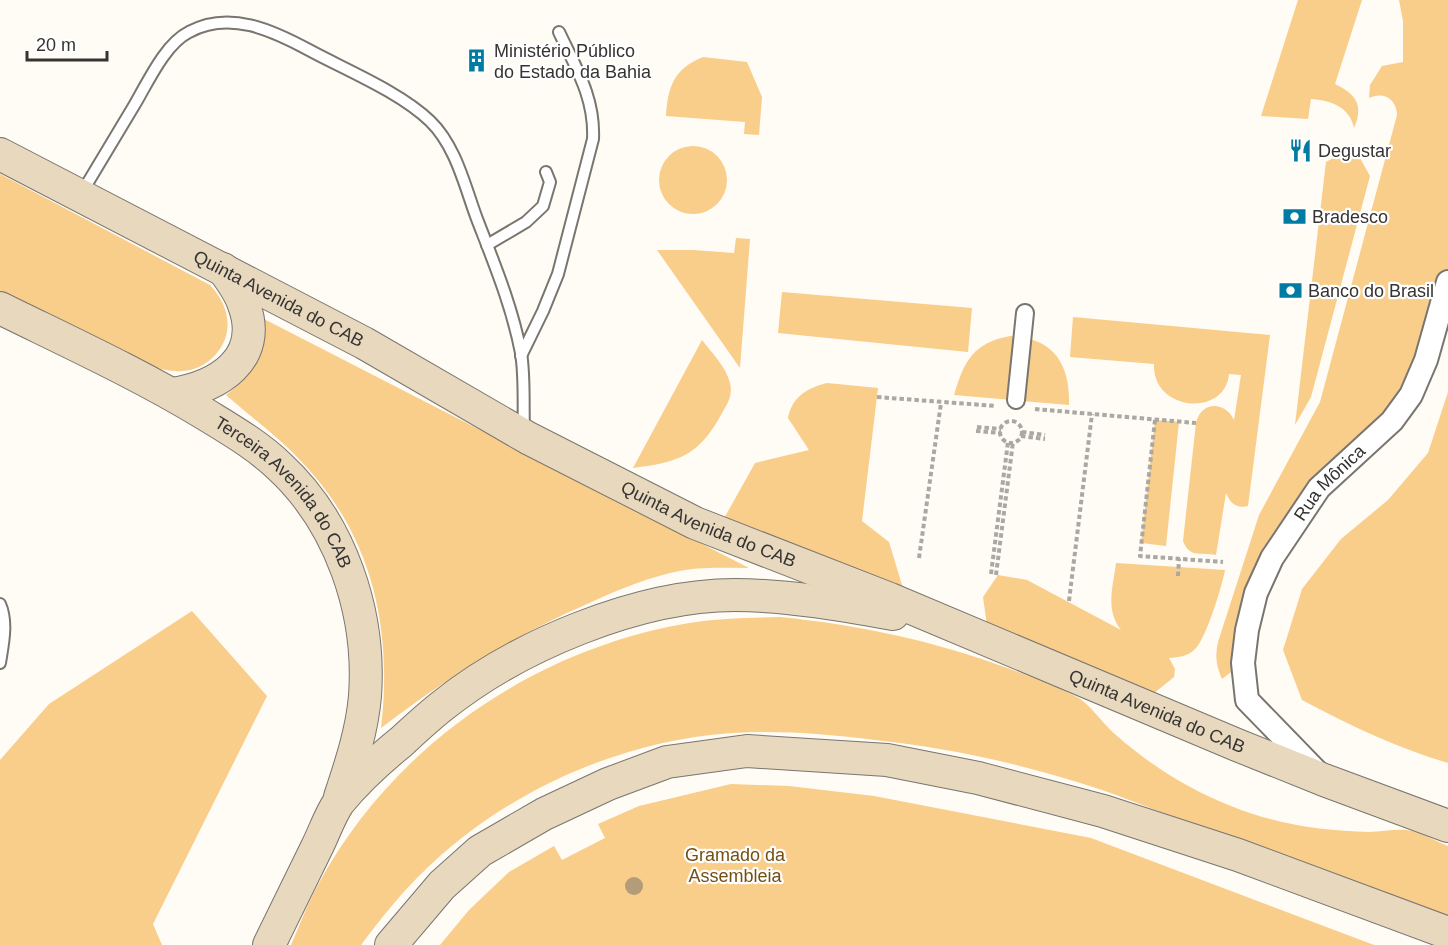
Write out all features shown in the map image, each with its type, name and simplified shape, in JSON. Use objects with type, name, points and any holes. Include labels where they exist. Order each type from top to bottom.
[{"type":"main road","name":"Quinta Avenida do CAB","points":[[0,154],[364,344],[524,436],[695,523],[956,626],[1185,724],[1324,780],[1448,826]]},
{"type":"main road","points":[[172,394],[192,391],[223,377],[242,354],[247,339],[248,320],[244,304],[223,269]]},
{"type":"main road","name":"Terceira Avenida do CAB","points":[[0,308],[172,394],[245,438],[280,467],[314,505],[340,553],[352,584],[362,624],[365,657],[365,697],[358,739],[338,804]]},
{"type":"main road","points":[[269,945],[338,804],[383,757],[443,705],[483,678],[565,634],[652,606],[735,595],[864,609],[956,626]]},
{"type":"main road","points":[[391,945],[442,885],[480,851],[544,814],[608,784],[667,762],[747,751],[887,760],[978,778],[1103,811],[1238,855],[1448,933]]},
{"type":"street","name":"Rua Mônica","points":[[1324,780],[1247,700],[1243,663],[1247,630],[1256,593],[1272,558],[1319,488],[1392,421],[1411,395],[1426,360],[1448,282]]},
{"type":"street","points":[[1015,405],[1025,313]]},
{"type":"lane","points":[[81,195],[102,156],[167,52],[186,33],[205,25],[230,22],[262,27],[388,93],[431,122],[454,157],[497,269],[515,326],[521,356],[524,436]]},
{"type":"lane","points":[[521,356],[558,274],[593,139],[594,122],[591,102],[559,32]]},
{"type":"lane","points":[[487,245],[526,222],[543,206],[550,182],[546,172]]},
{"type":"lane","points":[[0,604],[4,612],[4,639],[0,663]]},
{"type":"path","points":[[877,397],[941,403],[1015,405],[1196,423]]},
{"type":"path","points":[[919,558],[941,403]]},
{"type":"path","points":[[1069,601],[1092,414]]},
{"type":"path","points":[[1155,420],[1140,556],[1223,562]]},
{"type":"path","points":[[1001,431],[1005,423],[1011,421],[1018,423],[1022,434]]},
{"type":"path","points":[[977,429],[1001,431],[1011,442],[996,575]]},
{"type":"path","points":[[991,574],[1011,442],[1022,434],[1045,437]]},
{"type":"path","points":[[1178,576],[1179,559]]},
{"type":"green space","points":[[1298,0],[1362,0],[1335,84],[1353,96],[1356,101],[1358,113],[1354,128],[1344,110],[1332,103],[1311,99],[1308,119],[1261,116]]},
{"type":"green space","points":[[1399,0],[1448,0],[1448,282],[1426,360],[1272,558],[1243,663],[1222,679],[1217,661],[1218,642],[1259,515],[1320,402],[1397,115],[1395,105],[1388,98],[1379,95],[1369,98],[1370,85],[1382,66],[1403,62],[1403,21]]},
{"type":"green space","points":[[703,57],[747,62],[762,97],[759,135],[744,134],[745,122],[666,116],[674,80],[685,67]]},
{"type":"green space","points":[[1352,144],[1370,176],[1311,397],[1295,425],[1326,162],[1344,152]]},
{"type":"green space","points":[[693,146],[706,149],[717,156],[724,167],[727,180],[724,193],[717,204],[706,211],[693,214],[680,211],[669,204],[662,193],[659,180],[662,167],[669,156],[680,149]]},
{"type":"green space","points":[[0,174],[210,285],[223,303],[228,324],[225,339],[217,353],[205,364],[191,370],[175,371],[152,367],[121,354],[0,293]]},
{"type":"green space","points":[[736,238],[750,239],[740,368],[657,250],[734,253]]},
{"type":"green space","points":[[782,292],[972,308],[968,352],[778,333]]},
{"type":"green space","points":[[1073,317],[1270,335],[1248,506],[1234,504],[1226,493],[1216,555],[1193,553],[1183,541],[1196,423],[1203,411],[1214,406],[1225,409],[1234,420],[1241,375],[1229,374],[1225,388],[1215,398],[1203,403],[1189,403],[1176,399],[1164,392],[1156,380],[1154,364],[1070,357]]},
{"type":"green space","points":[[264,319],[749,568],[685,570],[646,580],[609,594],[558,617],[479,660],[381,728],[384,654],[380,618],[372,583],[360,550],[344,518],[323,487],[298,458],[226,395],[243,379],[255,362],[259,352]]},
{"type":"green space","points":[[1010,336],[1038,342],[1056,356],[1066,377],[1069,405],[954,395],[962,372],[972,355],[987,343]]},
{"type":"green space","points":[[702,340],[728,377],[731,391],[726,406],[705,439],[696,448],[663,463],[633,468]]},
{"type":"green space","points":[[827,383],[878,388],[862,521],[889,542],[905,595],[717,531],[755,463],[809,450],[788,418],[793,404],[802,394]]},
{"type":"green space","points":[[1448,392],[1448,763],[1374,735],[1302,700],[1283,650],[1302,589],[1341,539],[1388,500],[1428,453]]},
{"type":"green space","points":[[1155,420],[1179,422],[1166,546],[1141,543]]},
{"type":"green space","points":[[1116,563],[1225,570],[1204,635],[1189,654],[1169,658],[1175,669],[1174,677],[1153,694],[989,640],[983,597],[998,575],[1027,580],[1121,630],[1113,614],[1112,606]]},
{"type":"green space","points":[[192,611],[267,696],[153,924],[162,945],[0,945],[0,760],[49,704]]},
{"type":"green space","points":[[780,617],[868,630],[925,642],[982,659],[1052,685],[1082,700],[1116,735],[1170,775],[1215,799],[1265,818],[1334,830],[1369,832],[1406,830],[1448,846],[1448,918],[1069,779],[986,758],[903,743],[821,734],[750,732],[689,738],[646,747],[603,760],[562,777],[523,797],[450,847],[403,893],[361,945],[291,945],[319,883],[350,833],[387,788],[428,747],[474,711],[524,680],[577,655],[632,636],[700,621]]},
{"type":"green space","name":"Gramado da Assembleia","points":[[731,784],[789,786],[874,796],[1091,838],[1374,945],[440,945],[469,910],[509,872],[554,846],[562,860],[605,838],[598,824],[639,806]]},
{"type":"place","name":"Ministério Público do Estado da Bahia","points":[[476,61]]},
{"type":"place","name":"Degustar","points":[[1300,151]]},
{"type":"place","name":"Bradesco","points":[[1294,217]]},
{"type":"place","name":"Banco do Brasil","points":[[1290,291]]}]
